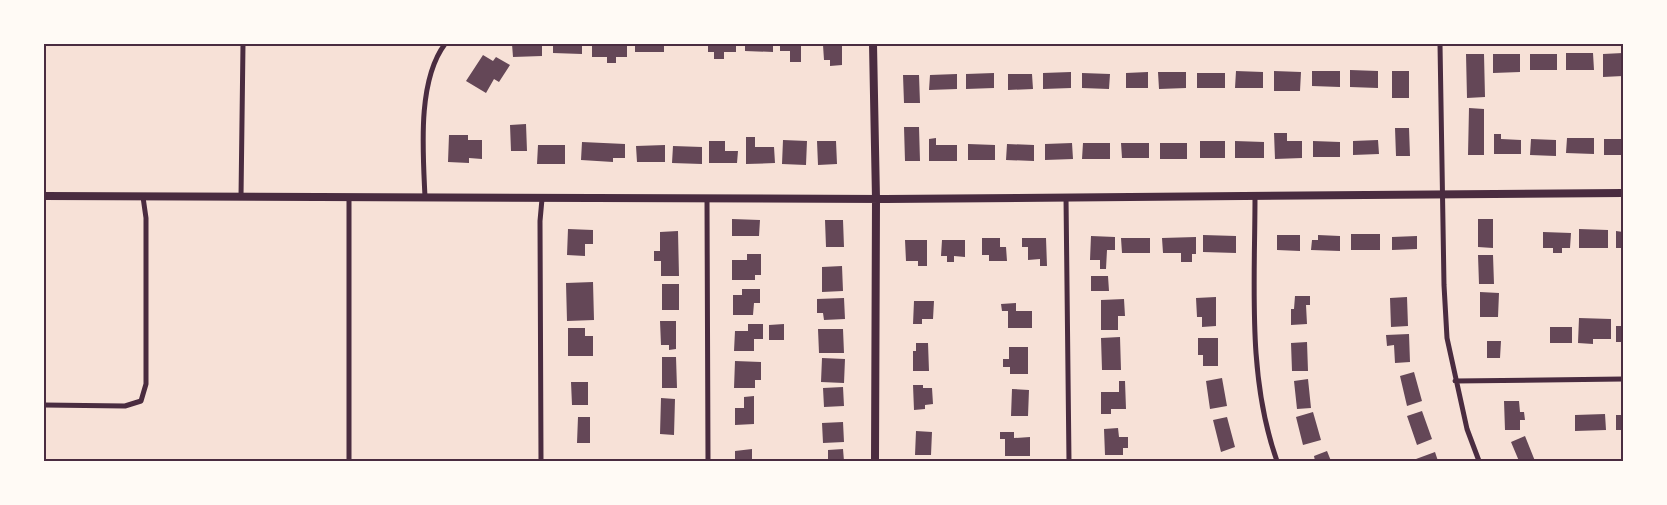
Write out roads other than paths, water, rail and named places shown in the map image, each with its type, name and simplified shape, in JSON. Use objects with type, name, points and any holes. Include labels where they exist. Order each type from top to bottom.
[{"type":"street","points":[[241,197],[243,44]]},
{"type":"street","points":[[425,197],[426,91],[434,61],[445,44]]},
{"type":"street","points":[[873,44],[876,200],[875,461]]},
{"type":"street","points":[[1440,44],[1444,294],[1447,338],[1467,430],[1479,461]]},
{"type":"street","points":[[44,196],[876,200],[1623,193]]},
{"type":"street","points":[[44,405],[125,406],[141,401],[146,384],[146,218],[143,197]]},
{"type":"street","points":[[1255,197],[1257,370],[1262,410],[1277,461]]},
{"type":"street","points":[[349,198],[349,461]]},
{"type":"street","points":[[1066,198],[1069,461]]},
{"type":"street","points":[[541,461],[540,221],[542,199]]},
{"type":"street","points":[[707,200],[708,461]]},
{"type":"street","points":[[1455,380],[1623,379]]}]
